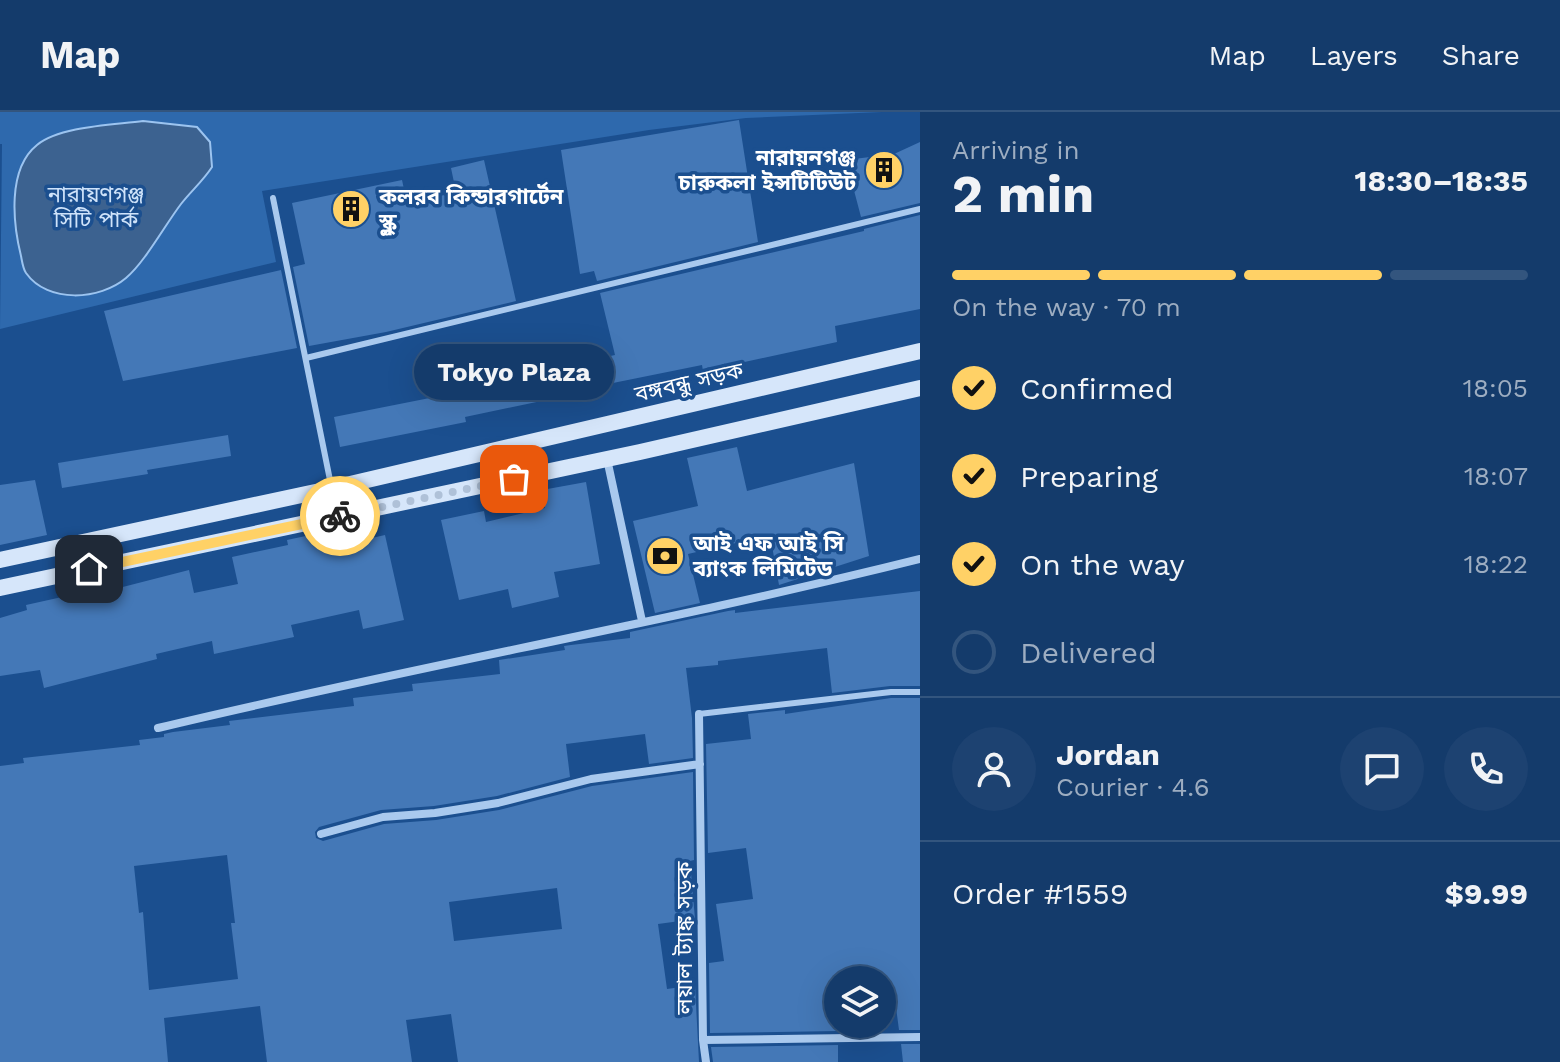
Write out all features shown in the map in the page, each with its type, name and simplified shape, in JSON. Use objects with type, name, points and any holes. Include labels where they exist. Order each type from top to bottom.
[{"type":"main road","name":"বঙ্গবন্ধু সড়ক","points":[[0,560],[332,489],[920,351]]},
{"type":"main road","points":[[0,588],[607,459],[920,388]]},
{"type":"street","points":[[607,459],[642,621]]},
{"type":"street","points":[[158,728],[257,704],[811,586],[920,559]]},
{"type":"street","name":"লয়াল ট্যাঙ্ক সড়ক","points":[[699,714],[703,1040],[920,1037]]},
{"type":"street","points":[[321,834],[383,817],[498,803],[591,779],[700,764]]},
{"type":"street","points":[[703,1040],[706,1062]]},
{"type":"lane","points":[[273,198],[332,489]]},
{"type":"lane","points":[[306,358],[920,209]]},
{"type":"lane","points":[[699,714],[891,692],[920,692]]},
{"type":"green space","name":"নারায়ণগঞ্জ সিটি পার্ক","points":[[0,112],[882,112],[746,118],[649,130],[262,191],[276,262],[0,329]]},
{"type":"shaded area","points":[[143,121],[197,127],[210,142],[212,167],[126,278],[102,291],[89,294],[60,294],[47,290],[26,273],[18,243],[15,198],[27,155],[37,145],[59,134],[88,127]]},
{"type":"building","points":[[739,120],[758,242],[597,281],[594,271],[580,274],[561,150]]},
{"type":"building","name":"নারায়নগঞ্জ চারুকলা ইন্সটিটিউট","points":[[920,142],[920,203],[861,217],[846,160],[894,154]]},
{"type":"building","points":[[484,160],[516,301],[386,332],[309,346],[293,267],[305,264],[292,203],[402,180],[407,203],[456,192],[451,168]]},
{"type":"building","points":[[920,215],[920,309],[835,326],[837,342],[703,371],[702,365],[608,384],[608,387],[465,417],[466,422],[340,447],[334,417],[470,390],[470,386],[615,355],[600,293]]},
{"type":"building","points":[[281,270],[297,348],[123,381],[104,311]]},
{"type":"building","points":[[228,435],[231,456],[62,488],[58,463]]},
{"type":"building","points":[[737,447],[747,491],[854,463],[869,556],[779,585],[770,535],[688,554],[700,603],[655,613],[633,521],[698,506],[687,458]]},
{"type":"building","points":[[35,480],[47,535],[0,545],[0,485]]},
{"type":"building","points":[[586,482],[600,564],[554,572],[559,597],[512,608],[508,589],[459,600],[441,520],[484,511],[486,522],[545,508],[542,490]]},
{"type":"building","points":[[329,531],[332,547],[385,535],[404,620],[363,629],[359,610],[291,625],[294,637],[214,654],[212,641],[156,654],[157,659],[44,688],[40,670],[0,676],[0,618],[27,610],[26,605],[71,595],[72,600],[189,570],[194,593],[238,584],[232,557],[288,545],[287,540]]},
{"type":"building","points":[[920,591],[920,686],[832,693],[827,648],[718,661],[718,665],[686,668],[693,758],[649,764],[645,734],[566,744],[570,777],[497,796],[381,810],[319,827],[315,832],[316,838],[323,841],[384,824],[499,810],[592,786],[693,772],[694,860],[690,861],[695,919],[658,924],[667,989],[695,985],[699,1062],[458,1062],[451,1014],[406,1020],[412,1062],[267,1062],[260,1006],[164,1018],[168,1062],[0,1062],[0,766],[24,763],[23,758],[140,745],[139,740],[230,725],[229,721],[354,706],[353,698],[413,691],[412,684],[500,674],[499,660],[565,650],[564,646],[630,638],[630,632],[728,611],[735,610],[735,613]],"holes":[[[227,855],[238,979],[149,990],[143,912],[139,913],[134,866]],[[557,888],[562,929],[454,941],[449,902]]]},
{"type":"building","points":[[891,698],[920,698],[920,1030],[899,1030],[896,966],[824,966],[824,1031],[710,1033],[709,963],[724,961],[716,904],[753,899],[746,848],[708,853],[706,744],[751,739],[748,714],[785,710],[785,714]]},
{"type":"building","points":[[901,1044],[920,1044],[920,1062],[903,1062]]},
{"type":"building","points":[[838,1045],[838,1062],[713,1062],[711,1047]]},
{"type":"way so far","points":[[340,516],[514,479]]},
{"type":"place","name":"নারায়নগঞ্জ চারুকলা ইন্সটিটিউট","points":[[884,170]]},
{"type":"place","name":"কলরব কিন্ডারগার্টেন স্কুল","points":[[351,209]]},
{"type":"place","name":"Tokyo Plaza","points":[[514,479]]},
{"type":"place","name":"আই এফ আই সি ব্যাংক লিমিটেড","points":[[665,556]]},
{"type":"route","points":[[89,569],[340,516]]}]
